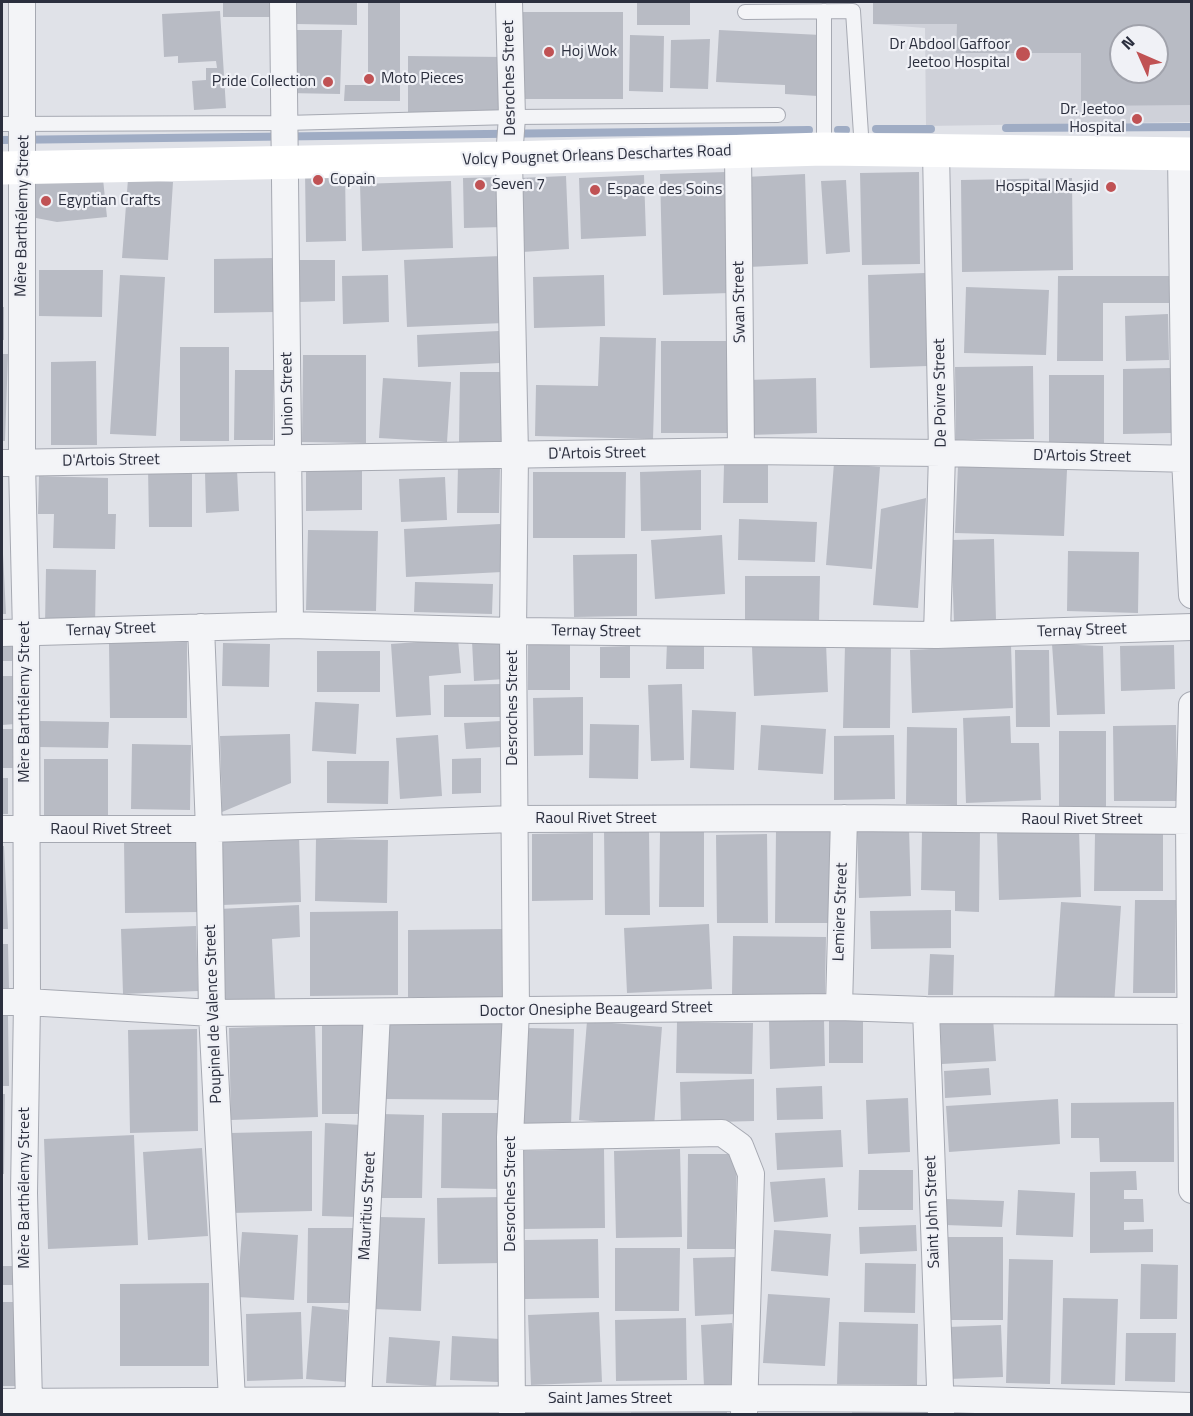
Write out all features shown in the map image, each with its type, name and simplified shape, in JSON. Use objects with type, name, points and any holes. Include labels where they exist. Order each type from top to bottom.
[{"type":"main road","name":"Volcy Pougnet Orleans Deschartes Road","points":[[12,168],[509,159],[824,149],[1186,154]]},
{"type":"street","name":"Mère Barthélemy Street","points":[[22,2],[12,168],[13,830],[27,1002],[13,1194],[29,1402]]},
{"type":"street","name":"Union Street","points":[[283,2],[290,625]]},
{"type":"street","name":"Desroches Street","points":[[509,2],[512,117],[509,159],[516,455],[513,631],[516,1011],[510,1137],[513,1407]]},
{"type":"street","name":"Swan Street","points":[[738,152],[741,452]]},
{"type":"street","name":"De Poivre Street","points":[[936,152],[942,453],[937,635]]},
{"type":"street","points":[[1186,154],[1191,595]]},
{"type":"street","name":"D'Artois Street","points":[[12,463],[741,452],[942,453],[1188,459]]},
{"type":"street","name":"Ternay Street","points":[[14,633],[290,625],[513,631],[937,635],[1191,627]]},
{"type":"street","name":"Poupinel de Valence Street","points":[[201,627],[209,829],[212,1013],[232,1400]]},
{"type":"street","points":[[1191,705],[1191,1190]]},
{"type":"street","name":"Raoul Rivet Street","points":[[13,830],[209,829],[514,819],[844,818],[1190,821]]},
{"type":"street","name":"Lemiere Street","points":[[838,1006],[844,818]]},
{"type":"street","name":"Doctor Onesiphe Beaugeard Street","points":[[2,1002],[212,1013],[838,1006],[926,1010],[1190,1011]]},
{"type":"street","name":"Saint John Street","points":[[926,1010],[940,1407]]},
{"type":"street","name":"Mauritius Street","points":[[358,1400],[377,1012]]},
{"type":"street","points":[[510,1137],[722,1133],[740,1146],[751,1174],[744,1406]]},
{"type":"street","name":"Saint James Street","points":[[2,1402],[232,1400],[328,1407],[358,1400],[513,1407],[1191,1406]]},
{"type":"lane","points":[[824,11],[824,149]]},
{"type":"lane","points":[[745,12],[853,11],[862,150]]},
{"type":"lane","points":[[13,124],[285,123],[512,117],[778,115]]},
{"type":"shaded area","name":"Dr Abdool Gaffoor Jeetoo Hospital","points":[[873,2],[1191,2],[1191,122],[926,126],[925,28],[873,24]]},
{"type":"building","points":[[223,2],[274,2],[274,17],[223,17]]},
{"type":"building","points":[[297,2],[357,2],[357,25],[296,24]]},
{"type":"building","points":[[368,2],[400,2],[400,101],[344,101],[345,85],[368,85]]},
{"type":"building","points":[[637,2],[690,2],[690,25],[637,25]]},
{"type":"building","points":[[873,2],[1191,2],[1191,105],[1081,106],[1081,53],[956,53],[957,24],[873,24]]},
{"type":"building","points":[[220,11],[226,108],[194,110],[192,81],[206,80],[206,68],[217,68],[216,61],[178,63],[178,56],[164,57],[162,14]]},
{"type":"building","points":[[522,12],[623,12],[623,99],[521,99]]},
{"type":"building","points":[[297,30],[342,30],[340,94],[287,93],[288,54],[297,54]]},
{"type":"building","points":[[719,30],[821,35],[818,96],[785,94],[785,85],[716,82]]},
{"type":"building","points":[[630,35],[664,36],[663,92],[629,91]]},
{"type":"building","points":[[710,39],[708,89],[670,88],[671,40]]},
{"type":"building","points":[[408,56],[505,57],[505,114],[408,114]]},
{"type":"building","points":[[305,171],[345,171],[346,241],[306,242]]},
{"type":"building","points":[[727,172],[730,293],[663,295],[660,174]]},
{"type":"building","points":[[919,172],[920,264],[862,265],[860,173]]},
{"type":"building","points":[[805,174],[808,264],[749,267],[745,177]]},
{"type":"building","points":[[644,175],[646,236],[581,239],[579,178]]},
{"type":"building","points":[[566,176],[569,249],[522,252],[519,178]]},
{"type":"building","points":[[502,177],[503,227],[464,228],[463,178]]},
{"type":"building","points":[[1072,178],[1073,270],[962,272],[961,180]]},
{"type":"building","points":[[103,179],[107,217],[57,222],[36,218],[35,181]]},
{"type":"building","points":[[128,179],[173,182],[168,260],[122,258]]},
{"type":"building","points":[[846,180],[850,252],[826,254],[821,181]]},
{"type":"building","points":[[451,181],[453,248],[362,251],[360,184]]},
{"type":"building","points":[[501,256],[504,323],[407,327],[404,260]]},
{"type":"building","points":[[275,258],[275,312],[214,313],[214,259]]},
{"type":"building","points":[[299,260],[335,260],[335,301],[299,302]]},
{"type":"building","points":[[39,270],[103,270],[102,317],[39,316]]},
{"type":"building","points":[[925,273],[927,366],[870,368],[868,275]]},
{"type":"building","points":[[120,275],[165,277],[156,436],[110,434]]},
{"type":"building","points":[[388,275],[389,322],[343,324],[342,276]]},
{"type":"building","points":[[604,275],[605,326],[534,328],[533,277]]},
{"type":"building","points":[[1058,276],[1170,276],[1170,303],[1103,303],[1103,361],[1057,361]]},
{"type":"building","points":[[966,287],[1049,290],[1046,355],[964,353]]},
{"type":"building","points":[[2,307],[4,307],[4,340],[2,340]]},
{"type":"building","points":[[1168,314],[1169,360],[1126,361],[1125,316]]},
{"type":"building","points":[[499,331],[500,363],[418,367],[417,335]]},
{"type":"building","points":[[600,337],[656,338],[653,439],[535,436],[536,385],[598,386]]},
{"type":"building","points":[[661,341],[727,341],[727,433],[661,433]]},
{"type":"building","points":[[180,347],[229,347],[229,441],[180,441]]},
{"type":"building","points":[[2,354],[8,354],[5,441],[2,441]]},
{"type":"building","points":[[303,355],[366,355],[366,443],[302,442]]},
{"type":"building","points":[[96,361],[97,445],[51,445],[51,362]]},
{"type":"building","points":[[1033,366],[1034,439],[956,440],[955,367]]},
{"type":"building","points":[[1171,368],[1172,433],[1123,434],[1123,369]]},
{"type":"building","points":[[235,370],[273,370],[273,440],[234,440]]},
{"type":"building","points":[[460,372],[503,372],[503,442],[459,442]]},
{"type":"building","points":[[1049,375],[1104,375],[1104,443],[1049,443]]},
{"type":"building","points":[[383,378],[451,382],[447,442],[379,438]]},
{"type":"building","points":[[816,378],[817,433],[748,435],[747,380]]},
{"type":"building","points":[[834,463],[880,467],[872,569],[826,565]]},
{"type":"building","points":[[724,465],[768,465],[768,503],[723,503]]},
{"type":"building","points":[[458,466],[500,467],[499,513],[457,513]]},
{"type":"building","points":[[958,466],[1067,470],[1064,536],[955,533]]},
{"type":"building","points":[[148,467],[192,467],[192,527],[149,527]]},
{"type":"building","points":[[362,468],[362,510],[306,511],[306,469]]},
{"type":"building","points":[[237,470],[239,511],[206,513],[205,472]]},
{"type":"building","points":[[701,470],[701,530],[641,531],[640,472]]},
{"type":"building","points":[[533,472],[626,472],[625,538],[533,538]]},
{"type":"building","points":[[39,476],[108,478],[108,514],[116,514],[115,549],[53,548],[54,514],[38,514]]},
{"type":"building","points":[[445,477],[447,520],[401,522],[399,479]]},
{"type":"building","points":[[926,498],[918,608],[873,605],[881,509]]},
{"type":"building","points":[[739,519],[817,522],[815,562],[738,560]]},
{"type":"building","points":[[500,524],[502,572],[406,577],[404,529]]},
{"type":"building","points":[[308,530],[378,531],[376,611],[306,610]]},
{"type":"building","points":[[722,535],[725,594],[655,599],[651,540]]},
{"type":"building","points":[[994,539],[996,621],[954,622],[951,540]]},
{"type":"building","points":[[1068,551],[1139,552],[1138,613],[1067,611]]},
{"type":"building","points":[[3,554],[6,614],[2,614]]},
{"type":"building","points":[[637,554],[637,616],[574,617],[573,555]]},
{"type":"building","points":[[46,569],[96,570],[95,626],[45,625]]},
{"type":"building","points":[[745,576],[820,576],[819,622],[745,621]]},
{"type":"building","points":[[415,582],[493,584],[492,614],[414,612]]},
{"type":"building","points":[[458,639],[461,673],[429,676],[431,715],[396,717],[391,644]]},
{"type":"building","points":[[528,639],[570,639],[570,690],[528,690]]},
{"type":"building","points":[[504,640],[505,679],[474,681],[472,641]]},
{"type":"building","points":[[2,642],[14,642],[15,661],[2,661]]},
{"type":"building","points":[[187,642],[187,718],[110,718],[109,643]]},
{"type":"building","points":[[667,642],[704,642],[704,669],[666,669]]},
{"type":"building","points":[[223,643],[270,644],[269,687],[222,686]]},
{"type":"building","points":[[826,643],[828,692],[754,696],[752,647]]},
{"type":"building","points":[[1052,644],[1103,646],[1105,714],[1057,715]]},
{"type":"building","points":[[845,645],[891,645],[890,728],[843,728]]},
{"type":"building","points":[[1011,645],[1013,708],[912,713],[910,650]]},
{"type":"building","points":[[1174,645],[1175,689],[1121,691],[1120,646]]},
{"type":"building","points":[[630,646],[630,678],[600,678],[600,647]]},
{"type":"building","points":[[1015,650],[1049,650],[1050,727],[1016,727]]},
{"type":"building","points":[[317,651],[380,651],[380,692],[317,692]]},
{"type":"building","points":[[2,676],[15,676],[15,724],[2,725]]},
{"type":"building","points":[[503,684],[503,717],[444,717],[444,685]]},
{"type":"building","points":[[682,684],[684,760],[651,761],[648,685]]},
{"type":"building","points":[[583,697],[583,755],[534,756],[533,698]]},
{"type":"building","points":[[315,702],[359,704],[356,754],[312,751]]},
{"type":"building","points":[[692,710],[736,712],[734,770],[690,768]]},
{"type":"building","points":[[1010,716],[1011,743],[1039,743],[1041,800],[966,803],[963,718]]},
{"type":"building","points":[[39,721],[109,722],[108,748],[38,747]]},
{"type":"building","points":[[501,721],[502,747],[466,749],[464,723]]},
{"type":"building","points":[[590,724],[639,725],[638,779],[589,778]]},
{"type":"building","points":[[761,725],[826,729],[823,774],[758,770]]},
{"type":"building","points":[[1176,725],[1177,801],[1114,801],[1113,726]]},
{"type":"building","points":[[907,727],[957,728],[957,805],[906,804]]},
{"type":"building","points":[[2,729],[14,729],[15,768],[2,768]]},
{"type":"building","points":[[1059,731],[1106,731],[1106,807],[1059,808]]},
{"type":"building","points":[[290,734],[291,783],[222,812],[220,736]]},
{"type":"building","points":[[438,735],[442,796],[400,799],[396,738]]},
{"type":"building","points":[[894,735],[895,799],[834,800],[834,736]]},
{"type":"building","points":[[132,744],[191,745],[190,810],[131,809]]},
{"type":"building","points":[[481,758],[481,793],[452,794],[452,759]]},
{"type":"building","points":[[44,759],[108,759],[108,818],[44,818]]},
{"type":"building","points":[[327,761],[389,761],[388,804],[327,803]]},
{"type":"building","points":[[2,778],[8,778],[8,814],[2,814]]},
{"type":"building","points":[[649,828],[650,915],[605,915],[604,829]]},
{"type":"building","points":[[909,828],[911,896],[859,898],[857,831]]},
{"type":"building","points":[[1079,829],[1081,897],[999,900],[997,832]]},
{"type":"building","points":[[776,830],[832,830],[830,923],[775,923]]},
{"type":"building","points":[[922,830],[980,830],[979,912],[955,911],[955,891],[921,890]]},
{"type":"building","points":[[660,832],[704,832],[704,907],[659,907]]},
{"type":"building","points":[[593,833],[593,900],[532,901],[532,834]]},
{"type":"building","points":[[767,834],[768,923],[717,923],[716,835]]},
{"type":"building","points":[[1095,834],[1163,834],[1163,891],[1094,891]]},
{"type":"building","points":[[299,836],[301,902],[222,905],[220,839]]},
{"type":"building","points":[[316,839],[388,840],[387,903],[315,901]]},
{"type":"building","points":[[200,840],[200,912],[125,913],[124,841]]},
{"type":"building","points":[[2,846],[4,846],[8,929],[2,929]]},
{"type":"building","points":[[1135,900],[1176,900],[1175,993],[1133,993]]},
{"type":"building","points":[[1061,902],[1121,906],[1114,1005],[1054,1001]]},
{"type":"building","points":[[299,905],[300,937],[272,939],[275,999],[223,1002],[219,909]]},
{"type":"building","points":[[951,910],[951,948],[871,949],[870,911]]},
{"type":"building","points":[[398,911],[398,995],[310,996],[310,912]]},
{"type":"building","points":[[709,924],[712,989],[627,993],[624,928]]},
{"type":"building","points":[[196,926],[198,991],[123,994],[121,929]]},
{"type":"building","points":[[505,929],[505,997],[408,997],[408,930]]},
{"type":"building","points":[[733,936],[826,937],[825,995],[732,994]]},
{"type":"building","points":[[2,944],[8,944],[9,990],[2,991]]},
{"type":"building","points":[[930,954],[954,955],[953,995],[928,995]]},
{"type":"building","points":[[2,1015],[8,1015],[9,1086],[2,1086]]},
{"type":"building","points":[[993,1018],[996,1061],[942,1064],[940,1021]]},
{"type":"building","points":[[829,1019],[863,1019],[863,1063],[829,1063]]},
{"type":"building","points":[[824,1020],[825,1066],[770,1069],[769,1021]]},
{"type":"building","points":[[587,1021],[662,1027],[654,1126],[579,1120]]},
{"type":"building","points":[[677,1022],[753,1023],[752,1074],[676,1073]]},
{"type":"building","points":[[387,1023],[503,1024],[502,1100],[386,1099]]},
{"type":"building","points":[[322,1024],[364,1025],[363,1114],[322,1114]]},
{"type":"building","points":[[315,1025],[318,1117],[231,1120],[229,1028]]},
{"type":"building","points":[[526,1028],[574,1029],[571,1126],[523,1125]]},
{"type":"building","points":[[197,1029],[198,1131],[130,1133],[128,1030]]},
{"type":"building","points":[[989,1068],[991,1095],[945,1098],[944,1071]]},
{"type":"building","points":[[754,1079],[754,1121],[681,1123],[680,1082]]},
{"type":"building","points":[[822,1086],[823,1119],[777,1120],[776,1088]]},
{"type":"building","points":[[2,1094],[5,1094],[4,1174],[2,1174]]},
{"type":"building","points":[[908,1098],[910,1152],[868,1154],[866,1100]]},
{"type":"building","points":[[1058,1099],[1060,1144],[949,1152],[946,1106]]},
{"type":"building","points":[[1174,1102],[1174,1162],[1100,1162],[1099,1138],[1071,1138],[1071,1103]]},
{"type":"building","points":[[442,1113],[502,1113],[501,1189],[441,1188]]},
{"type":"building","points":[[381,1114],[424,1115],[422,1198],[379,1198]]},
{"type":"building","points":[[325,1123],[362,1125],[358,1217],[322,1216]]},
{"type":"building","points":[[841,1130],[843,1167],[777,1170],[775,1133]]},
{"type":"building","points":[[312,1131],[312,1211],[231,1213],[230,1133]]},
{"type":"building","points":[[134,1135],[138,1245],[48,1249],[44,1139]]},
{"type":"building","points":[[202,1148],[208,1236],[148,1240],[143,1152]]},
{"type":"building","points":[[604,1149],[605,1228],[523,1229],[521,1151]]},
{"type":"building","points":[[680,1149],[682,1237],[616,1238],[614,1151]]},
{"type":"building","points":[[688,1154],[737,1154],[735,1249],[687,1249]]},
{"type":"building","points":[[859,1170],[913,1170],[913,1210],[858,1210]]},
{"type":"building","points":[[1136,1171],[1137,1190],[1124,1190],[1124,1199],[1143,1199],[1144,1222],[1124,1222],[1124,1230],[1153,1229],[1153,1252],[1090,1253],[1090,1172]]},
{"type":"building","points":[[825,1178],[828,1217],[774,1222],[770,1182]]},
{"type":"building","points":[[1018,1190],[1075,1193],[1073,1237],[1016,1235]]},
{"type":"building","points":[[503,1197],[503,1263],[438,1264],[437,1198]]},
{"type":"building","points":[[946,1199],[1004,1201],[1002,1227],[945,1225]]},
{"type":"building","points":[[378,1217],[425,1218],[421,1311],[374,1309]]},
{"type":"building","points":[[916,1225],[917,1251],[860,1254],[859,1227]]},
{"type":"building","points":[[308,1228],[354,1228],[353,1303],[307,1303]]},
{"type":"building","points":[[774,1230],[831,1234],[828,1276],[771,1271]]},
{"type":"building","points":[[242,1232],[298,1235],[294,1300],[237,1297]]},
{"type":"building","points":[[948,1237],[1003,1237],[1003,1320],[947,1320]]},
{"type":"building","points":[[598,1239],[599,1298],[525,1299],[525,1240]]},
{"type":"building","points":[[615,1248],[680,1248],[679,1311],[615,1311]]},
{"type":"building","points":[[735,1257],[736,1314],[695,1316],[693,1258]]},
{"type":"building","points":[[1009,1259],[1053,1260],[1050,1384],[1006,1383]]},
{"type":"building","points":[[865,1263],[916,1264],[915,1313],[864,1312]]},
{"type":"building","points":[[1141,1264],[1178,1265],[1177,1319],[1140,1319]]},
{"type":"building","points":[[2,1266],[21,1266],[20,1285],[2,1285]]},
{"type":"building","points":[[209,1283],[209,1366],[120,1366],[120,1284]]},
{"type":"building","points":[[768,1294],[830,1298],[825,1366],[763,1363]]},
{"type":"building","points":[[1063,1298],[1118,1299],[1115,1385],[1061,1384]]},
{"type":"building","points":[[2,1302],[15,1302],[15,1386],[2,1386]]},
{"type":"building","points":[[312,1306],[348,1310],[346,1382],[306,1379]]},
{"type":"building","points":[[301,1312],[303,1379],[247,1381],[246,1314]]},
{"type":"building","points":[[599,1312],[602,1382],[531,1385],[528,1315]]},
{"type":"building","points":[[686,1318],[687,1380],[616,1381],[615,1320]]},
{"type":"building","points":[[839,1322],[918,1324],[917,1385],[837,1384]]},
{"type":"building","points":[[732,1323],[735,1384],[704,1386],[701,1325]]},
{"type":"building","points":[[1001,1325],[1003,1377],[949,1379],[948,1327]]},
{"type":"building","points":[[1126,1333],[1176,1333],[1175,1382],[1125,1381]]},
{"type":"building","points":[[452,1336],[500,1339],[498,1382],[450,1380]]},
{"type":"building","points":[[389,1337],[440,1341],[436,1386],[386,1383]]},
{"type":"building","points":[[319,1406],[319,1414],[247,1414],[247,1408]]},
{"type":"building","points":[[631,1410],[727,1410],[727,1414],[631,1414]]},
{"type":"building","points":[[852,1412],[931,1412],[931,1414],[852,1414]]},
{"type":"waterway","points":[[1006,128],[1192,127]]},
{"type":"waterway","points":[[876,129],[931,129]]},
{"type":"waterway","points":[[2,140],[809,130]]},
{"type":"waterway","points":[[838,130],[846,130]]},
{"type":"place","name":"Hoj Wok","points":[[549,52]]},
{"type":"place","name":"Dr Abdool Gaffoor Jeetoo Hospital","points":[[1023,54]]},
{"type":"place","name":"Moto Pieces","points":[[369,79]]},
{"type":"place","name":"Pride Collection","points":[[328,82]]},
{"type":"place","name":"Dr. Jeetoo Hospital","points":[[1137,119]]},
{"type":"place","name":"Copain","points":[[318,180]]},
{"type":"place","name":"Seven 7","points":[[480,185]]},
{"type":"place","name":"Hospital Masjid","points":[[1111,187]]},
{"type":"place","name":"Espace des Soins","points":[[595,190]]},
{"type":"place","name":"Egyptian Crafts","points":[[46,201]]}]
